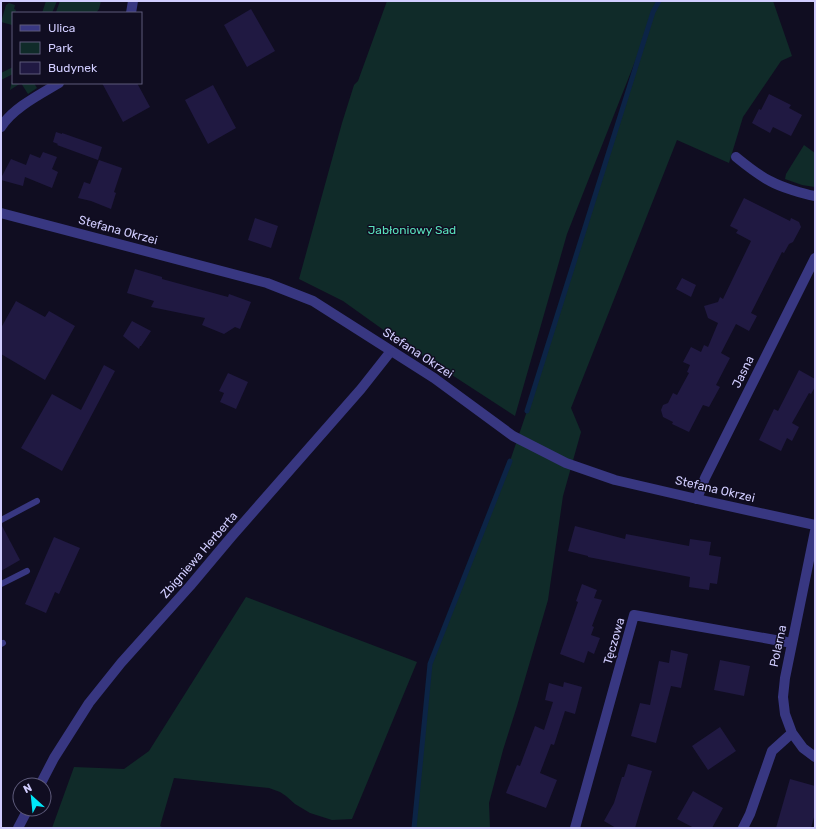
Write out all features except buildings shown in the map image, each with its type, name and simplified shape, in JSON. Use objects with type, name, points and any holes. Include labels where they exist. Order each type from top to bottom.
[{"type":"street","points":[[131,12],[134,1]]},
{"type":"street","points":[[1,127],[5,117],[57,84]]},
{"type":"street","points":[[736,157],[770,182],[815,196]]},
{"type":"street","name":"Stefana Okrzei","points":[[1,212],[267,283],[313,301],[434,378],[513,436],[566,463],[615,480],[815,525]]},
{"type":"street","name":"Jasna","points":[[696,499],[705,478],[815,258]]},
{"type":"street","name":"Zbigniewa Herberta","points":[[44,777],[54,758],[89,703],[121,663],[356,395],[391,351]]},
{"type":"street","name":"Polarna","points":[[815,531],[785,678],[783,697],[785,714],[792,733],[803,748],[815,758]]},
{"type":"street","name":"Tęczowa","points":[[575,828],[634,615],[792,643]]},
{"type":"street","points":[[743,828],[750,814],[772,751],[792,733]]},
{"type":"street","points":[[18,828],[24,817]]},
{"type":"lane","points":[[1,520],[36,501]]},
{"type":"lane","points":[[1,584],[27,571]]},
{"type":"green space","points":[[46,1],[57,1],[52,12],[42,12]]},
{"type":"green space","points":[[60,1],[101,1],[97,12],[56,12]]},
{"type":"green space","name":"Jabłoniowy Sad","points":[[387,1],[773,1],[792,56],[781,61],[743,117],[729,163],[677,140],[571,408],[581,432],[563,496],[548,600],[503,750],[489,803],[490,828],[414,828],[430,664],[510,461],[651,21],[567,234],[515,416],[392,336],[343,301],[299,279],[354,85],[358,81]]},
{"type":"green space","points":[[9,3],[15,5],[15,12],[12,12],[12,25],[1,22],[6,5]]},
{"type":"green space","points":[[12,68],[12,74],[1,80],[1,73]]},
{"type":"green space","points":[[12,80],[12,84],[19,84],[10,90]]},
{"type":"green space","points":[[22,84],[35,84],[37,88],[28,94]]},
{"type":"green space","points":[[804,145],[815,153],[815,187],[802,185],[785,179],[786,174]]},
{"type":"green space","points":[[246,597],[417,662],[352,819],[332,820],[310,813],[295,804],[280,792],[269,788],[174,778],[160,826],[164,828],[52,828],[74,767],[124,769],[149,751]]},
{"type":"waterway","points":[[527,411],[653,12],[659,1]]},
{"type":"waterway","points":[[414,828],[430,664],[510,461]]}]
